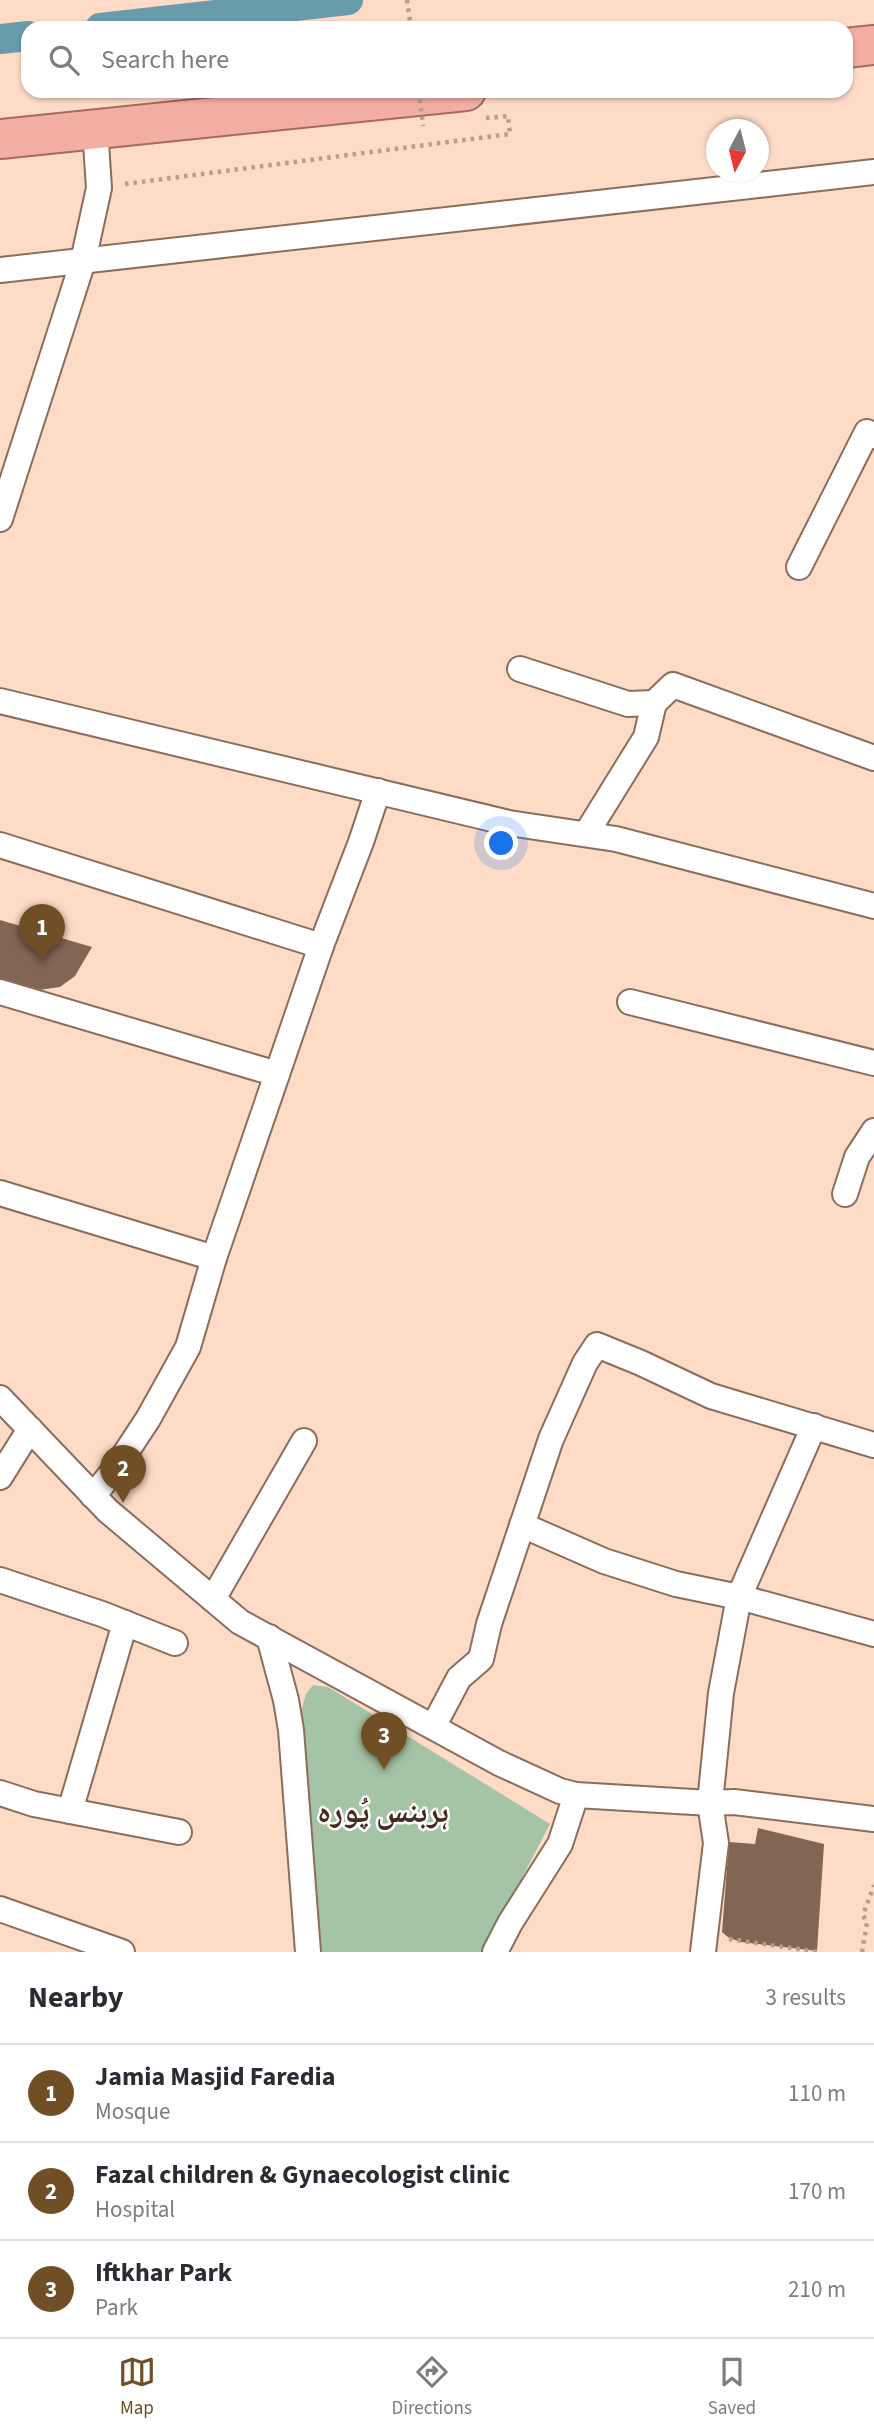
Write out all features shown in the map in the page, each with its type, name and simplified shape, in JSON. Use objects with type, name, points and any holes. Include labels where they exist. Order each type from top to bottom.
[{"type":"highway","points":[[853,47],[874,45]]},
{"type":"highway","points":[[0,139],[95,128],[475,105]]},
{"type":"street","points":[[0,519],[83,261],[99,188],[95,128]]},
{"type":"street","points":[[0,270],[874,172]]},
{"type":"street","points":[[799,567],[867,432],[874,436]]},
{"type":"street","points":[[520,669],[628,704],[654,703]]},
{"type":"street","points":[[586,834],[646,737],[654,703],[673,685],[874,758]]},
{"type":"street","points":[[0,701],[509,823],[616,839],[874,906]]},
{"type":"street","points":[[93,1496],[115,1469],[148,1419],[188,1347],[214,1258],[321,946],[378,791]]},
{"type":"street","points":[[0,845],[321,946]]},
{"type":"street","points":[[0,992],[277,1074]]},
{"type":"street","points":[[630,1002],[874,1063]]},
{"type":"street","points":[[845,1194],[858,1157],[874,1131]]},
{"type":"street","points":[[0,1193],[214,1258]]},
{"type":"street","points":[[433,1727],[459,1678],[481,1659],[489,1624],[551,1438],[585,1363],[597,1345],[711,1396],[874,1445]]},
{"type":"street","points":[[0,1398],[93,1496],[240,1622],[499,1763],[560,1791],[576,1795],[734,1802],[874,1819]]},
{"type":"street","points":[[704,1942],[716,1843],[710,1803],[722,1693],[739,1597],[814,1426]]},
{"type":"street","points":[[0,1477],[30,1429]]},
{"type":"street","points":[[213,1599],[304,1441]]},
{"type":"street","points":[[522,1525],[604,1561],[676,1584],[739,1597],[874,1634]]},
{"type":"street","points":[[0,1580],[175,1643]]},
{"type":"street","points":[[70,1811],[125,1623]]},
{"type":"street","points":[[269,1637],[291,1730],[308,1952]]},
{"type":"street","points":[[0,1793],[34,1804],[179,1832]]},
{"type":"street","points":[[495,1952],[510,1923],[560,1844],[576,1795]]},
{"type":"street","points":[[0,1909],[122,1952]]},
{"type":"path","points":[[407,0],[410,21]]},
{"type":"path","points":[[420,98],[423,126],[435,124]]},
{"type":"path","points":[[99,188],[510,134],[508,116],[475,105]]},
{"type":"path","points":[[862,1952],[867,1923],[863,1915],[874,1885]]},
{"type":"path","points":[[704,1942],[741,1942],[818,1952]]},
{"type":"green space","points":[[313,1685],[328,1687],[550,1824],[483,1952],[322,1952],[300,1715],[306,1694]]},
{"type":"building","points":[[0,920],[92,947],[75,976],[60,987],[32,991],[0,980]]},
{"type":"building","points":[[758,1828],[824,1844],[817,1951],[741,1942],[722,1932],[729,1842],[755,1844]]},
{"type":"waterway","points":[[162,21],[348,0]]},
{"type":"waterway","points":[[0,39],[21,37]]},
{"type":"place","name":"Jamia Masjid Faredia","points":[[42,962]]},
{"type":"place","name":"Fazal children & Gynaecologist clinic","points":[[123,1503]]},
{"type":"place","name":"Iftkhar Park","points":[[384,1770]]},
{"type":"district","name":"ہربنس پُورہ","points":[[383,1811]]}]
